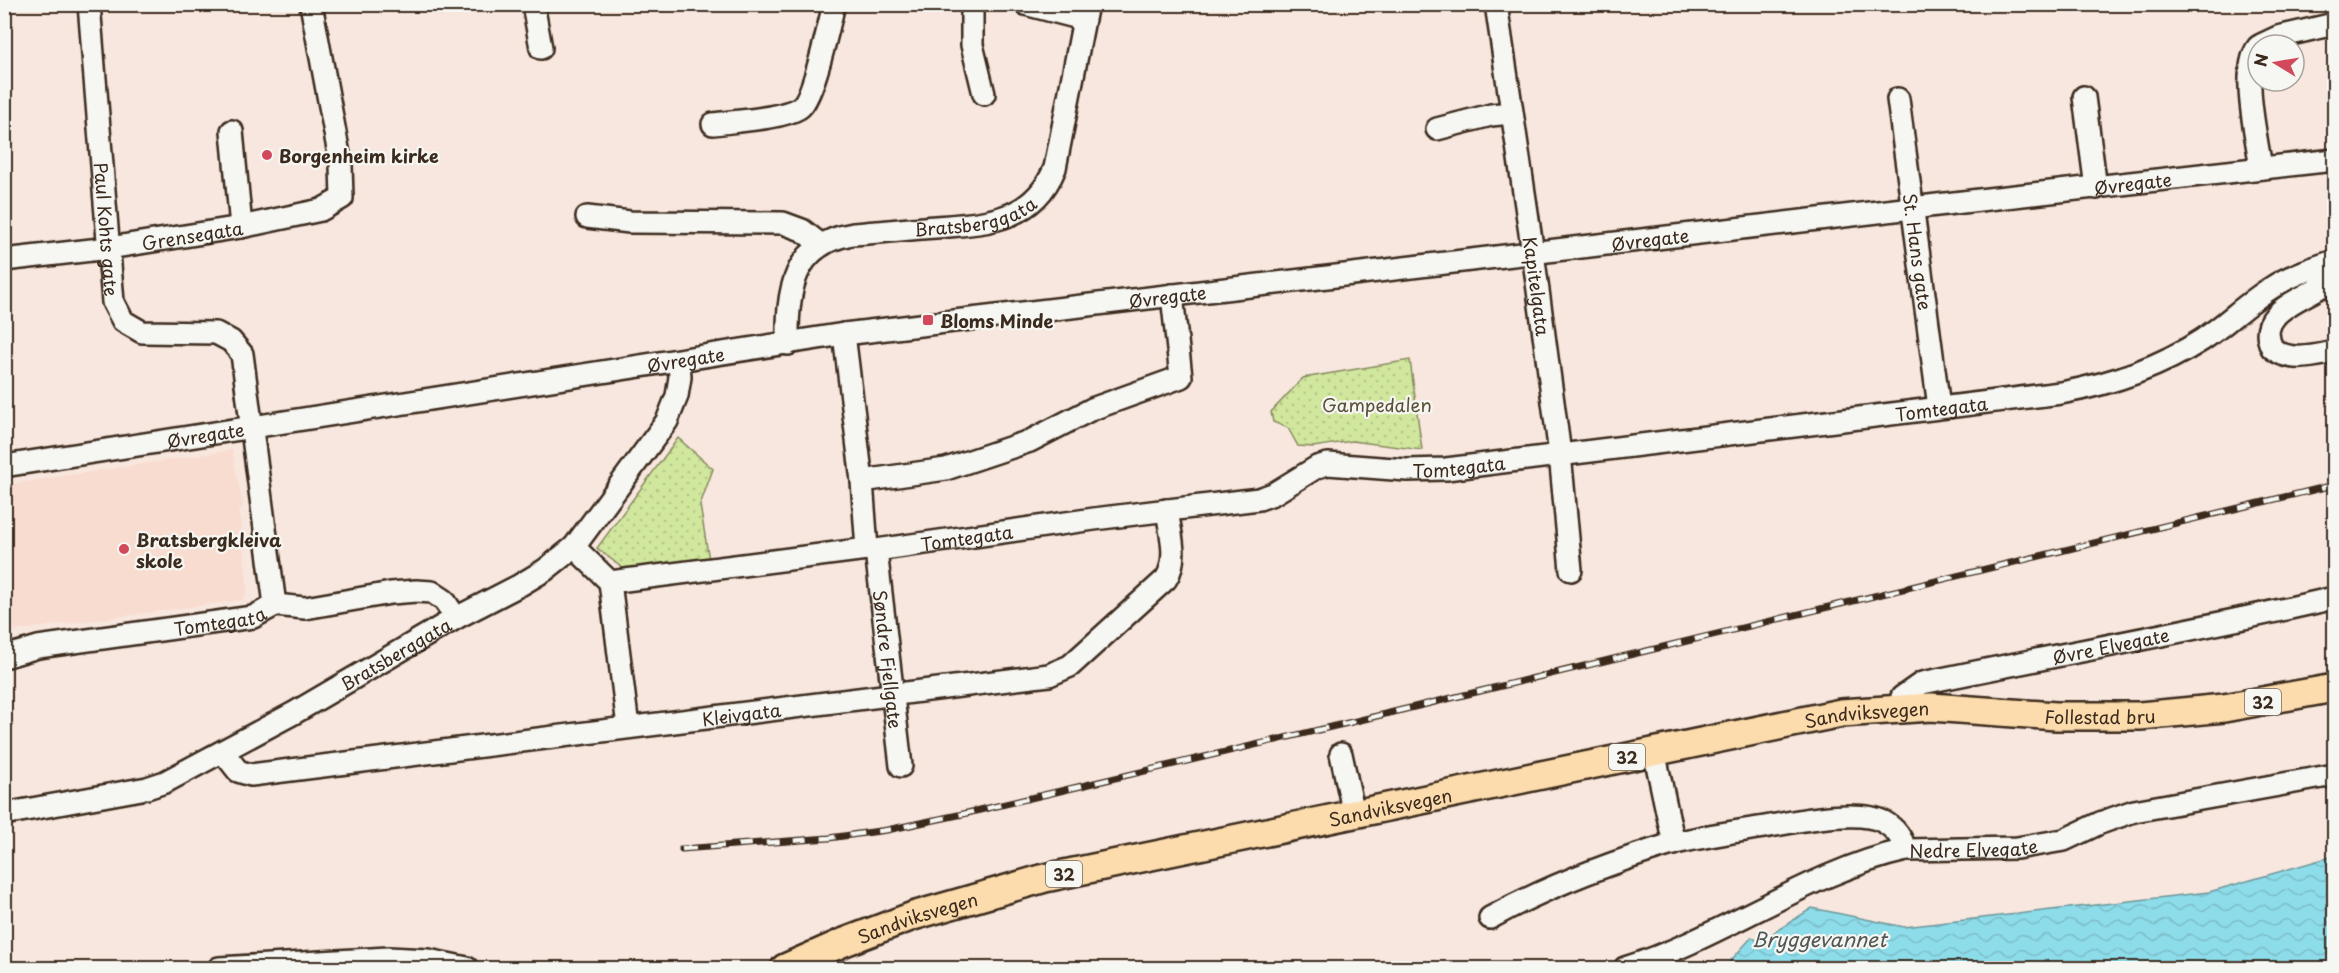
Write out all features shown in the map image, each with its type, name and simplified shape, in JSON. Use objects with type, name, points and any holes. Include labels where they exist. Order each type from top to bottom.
[{"type":"main road","name":"Follestad bru","points":[[2011,713],[2097,717],[2191,712],[2264,702],[2334,688]]},
{"type":"main road","name":"Sandviksvegen","points":[[785,969],[894,923],[988,893],[1045,878],[1841,713],[1932,707],[2011,713]]},
{"type":"street","name":"Paul Kohts gate","points":[[90,4],[113,302],[123,321],[142,332],[216,333],[231,341],[242,354],[275,605]]},
{"type":"street","name":"Grensegata","points":[[4,260],[109,248],[241,227],[321,210],[342,198],[341,165],[311,4]]},
{"type":"street","points":[[533,4],[541,48]]},
{"type":"street","points":[[713,124],[787,113],[800,108],[812,86],[834,4]]},
{"type":"street","points":[[972,4],[972,45],[984,94]]},
{"type":"street","points":[[1025,4],[1085,12]]},
{"type":"street","name":"Kapitelgata","points":[[1501,8],[1510,113],[1533,253],[1560,454],[1571,570]]},
{"type":"street","name":"Bratsberggata","points":[[788,344],[787,308],[790,292],[802,263],[820,245],[853,234],[998,220],[1036,199],[1044,190],[1055,168],[1085,12]]},
{"type":"street","points":[[2295,33],[2334,24]]},
{"type":"street","points":[[2252,93],[2261,168]]},
{"type":"street","points":[[2084,97],[2096,188]]},
{"type":"street","name":"St. Hans gate","points":[[1898,99],[1939,407]]},
{"type":"street","points":[[1437,129],[1491,115],[1510,113]]},
{"type":"street","points":[[232,131],[241,227]]},
{"type":"street","name":"Øvregate","points":[[4,466],[844,334],[2334,160]]},
{"type":"street","points":[[587,217],[630,222],[783,223],[802,230],[820,245]]},
{"type":"street","name":"Tomtegata","points":[[610,582],[872,550],[1167,510],[1231,504],[1259,499],[1281,489],[1308,472],[1328,464],[1423,471],[2030,397],[2109,382],[2181,352],[2203,339],[2273,287],[2314,267],[2334,261]]},
{"type":"street","points":[[2334,276],[2276,315],[2268,334],[2272,348],[2285,356],[2295,358],[2334,352]]},
{"type":"street","points":[[862,481],[946,469],[1030,441],[1092,408],[1181,377],[1172,296]]},
{"type":"street","name":"Søndre Fjellgate","points":[[844,334],[901,766]]},
{"type":"street","name":"Bratsberggata","points":[[4,814],[147,788],[165,782],[294,713],[456,618],[545,570],[574,547],[667,421],[677,396],[680,377],[679,361]]},
{"type":"street","name":"Kleivgata","points":[[223,752],[238,771],[251,775],[1049,675],[1070,666],[1166,579],[1174,558],[1167,510]]},
{"type":"street","points":[[574,547],[610,582],[628,727]]},
{"type":"street","name":"Tomtegata","points":[[4,657],[38,647],[253,617],[275,605],[305,608],[392,593],[432,592],[444,600],[456,618]]},
{"type":"street","name":"Øvre Elvegate","points":[[1902,708],[1902,697],[1923,683],[2076,650],[2225,624],[2334,598]]},
{"type":"street","points":[[1654,751],[1674,844]]},
{"type":"street","points":[[1341,754],[1354,814]]},
{"type":"street","name":"Nedre Elvegate","points":[[1490,918],[1534,894],[1594,870],[1674,844],[1823,816],[1853,816],[1883,821],[1900,834],[1906,850],[2017,848],[2064,840],[2100,823],[2134,811],[2334,775]]},
{"type":"street","points":[[1625,969],[1656,959],[1696,941],[1872,857],[1906,850]]},
{"type":"street","points":[[219,969],[428,960],[467,969]]},
{"type":"shaded area","name":"Bratsbergkleiva skole","points":[[232,450],[243,507],[239,509],[248,590],[242,600],[5,632],[5,485]]},
{"type":"green space","name":"Gampedalen","points":[[1410,360],[1422,450],[1352,441],[1313,447],[1298,446],[1288,428],[1273,422],[1271,412],[1303,378]]},
{"type":"green space","points":[[678,438],[713,469],[700,505],[709,560],[625,570],[597,548]]},
{"type":"water","name":"Bryggevannet","points":[[2334,856],[2334,968],[1724,968],[1752,937],[1759,942],[1812,908],[1904,927],[2209,892]]},
{"type":"railway","points":[[682,849],[829,838],[887,830],[963,814],[2334,485]]},
{"type":"place","name":"Borgenheim kirke","points":[[267,155]]},
{"type":"place","name":"Bloms Minde","points":[[928,320]]},
{"type":"place","name":"Bratsbergkleiva skole","points":[[124,549]]}]
